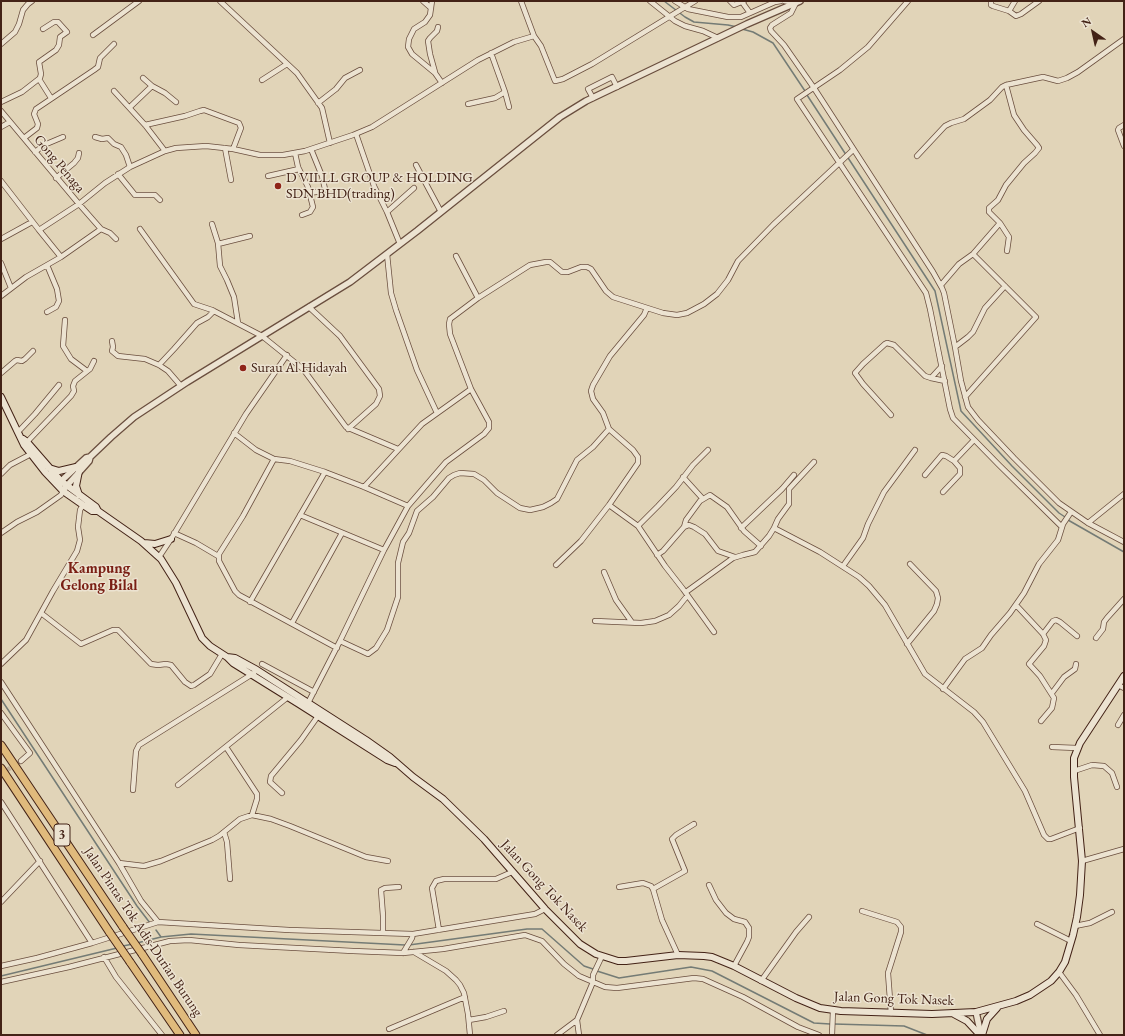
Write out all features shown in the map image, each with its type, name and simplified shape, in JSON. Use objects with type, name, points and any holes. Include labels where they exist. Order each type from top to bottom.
[{"type":"main road","name":"Jalan Gong Tok Nasek","points":[[1,397],[18,432],[48,467],[59,483]]},
{"type":"main road","name":"Jalan Gong Tok Nasek","points":[[25,441],[24,445],[45,472],[83,505],[92,511],[98,511]]},
{"type":"main road","points":[[48,467],[59,471],[77,470],[76,486],[79,495]]},
{"type":"main road","name":"Jalan Gong Tok Nasek","points":[[65,488],[79,495],[96,507],[98,511],[144,543],[159,557],[176,583],[202,638],[210,646],[224,656],[236,658],[288,697],[387,760],[396,764]]},
{"type":"main road","points":[[144,543],[155,544],[173,536]]},
{"type":"main road","name":"Jalan Gong Tok Nasek","points":[[255,673],[308,703],[378,748],[390,757],[396,764],[453,807],[484,839],[545,909],[580,944],[602,956],[618,961],[678,955],[712,957],[734,966],[803,1002],[820,1008],[891,1013],[976,1012],[998,1007],[1030,995],[1051,981],[1059,972],[1067,956],[1075,926],[1080,895],[1082,861],[1074,758],[1077,748],[1121,687],[1124,676]]},
{"type":"main road","points":[[299,704],[308,703],[312,712]]},
{"type":"main road","name":"Jalan Pintas Tok Adis-Durian Burung","points":[[1,745],[196,1035]]},
{"type":"main road","name":"Jalan Pintas Tok Adis-Durian Burung","points":[[1,768],[110,934],[180,1035]]},
{"type":"main road","points":[[953,1013],[967,1021],[981,1035],[987,1019],[998,1007]]},
{"type":"street","points":[[1,44],[15,32],[23,10],[32,1]]},
{"type":"street","points":[[92,35],[139,1]]},
{"type":"street","points":[[220,1],[297,73],[323,112],[330,143]]},
{"type":"street","points":[[423,1],[431,8]]},
{"type":"street","points":[[432,1],[430,14],[425,22],[415,28],[412,32],[408,47],[412,54],[435,73],[442,83]]},
{"type":"street","points":[[521,1],[534,36],[541,46],[555,80],[563,79],[592,64],[695,1]]},
{"type":"street","points":[[650,1],[685,26],[703,31],[718,38]]},
{"type":"street","points":[[676,1],[684,8],[728,17],[741,17],[775,2],[781,1]]},
{"type":"street","points":[[730,1],[734,5],[743,1],[750,13]]},
{"type":"street","points":[[784,1],[798,2]]},
{"type":"street","points":[[908,1],[868,47],[840,70],[797,99],[923,288],[930,309],[951,413],[957,423],[1063,526]]},
{"type":"street","points":[[991,1],[991,5],[1018,15],[1039,1]]},
{"type":"street","points":[[1009,11],[1015,1]]},
{"type":"street","points":[[59,483],[89,461],[90,457],[134,417],[181,386],[350,282],[560,117],[593,98],[732,31],[798,2]]},
{"type":"street","points":[[798,2],[791,13],[772,25],[770,28],[784,45],[814,88],[941,285],[956,347],[968,407],[978,420],[1058,503],[1070,513],[1124,542]]},
{"type":"street","points":[[1,102],[22,92],[39,79],[41,74],[39,62],[56,50],[59,45],[60,37],[66,32],[58,22],[54,22],[42,29]]},
{"type":"street","points":[[435,73],[428,42],[437,31],[438,27]]},
{"type":"street","points":[[39,230],[79,204],[118,174],[165,151],[176,148],[206,146],[233,149],[260,155],[283,155],[311,149],[372,127],[491,53],[514,42],[534,36]]},
{"type":"street","points":[[917,156],[945,126],[951,122],[964,120],[990,100],[1002,86],[1043,77],[1058,81],[1067,78],[1078,72],[1124,39]]},
{"type":"street","points":[[24,138],[37,128],[38,124],[34,114],[36,109],[98,67],[100,58],[114,44]]},
{"type":"street","points":[[491,53],[509,107]]},
{"type":"street","points":[[262,80],[287,64]]},
{"type":"street","points":[[318,103],[333,93],[345,78],[360,70]]},
{"type":"street","points":[[593,98],[588,89],[612,77],[617,87]]},
{"type":"street","points":[[143,78],[176,102]]},
{"type":"street","points":[[39,79],[51,98]]},
{"type":"street","points":[[1006,85],[1014,115],[1039,148],[1006,185],[998,200],[989,208],[990,212],[1000,223],[1009,237],[1007,251]]},
{"type":"street","points":[[130,108],[152,86]]},
{"type":"street","points":[[114,91],[145,125],[165,151]]},
{"type":"street","points":[[468,104],[495,98],[505,92]]},
{"type":"street","points":[[145,125],[204,110],[239,123],[241,128],[233,149]]},
{"type":"street","name":"Gong Penaga","points":[[1,111],[56,178],[101,229],[110,233],[116,239]]},
{"type":"street","points":[[1,127],[10,122]]},
{"type":"street","points":[[1124,125],[1118,130],[1124,146]]},
{"type":"street","points":[[356,134],[374,186],[388,212],[400,244]]},
{"type":"street","points":[[35,152],[44,145],[63,137]]},
{"type":"street","points":[[95,137],[101,139],[108,138],[114,144],[121,147],[126,155],[130,167]]},
{"type":"street","points":[[225,148],[231,180]]},
{"type":"street","points":[[309,192],[323,191],[325,189],[322,176],[311,149]]},
{"type":"street","points":[[308,703],[384,550],[408,506],[446,462],[490,428],[489,422],[471,389],[450,334],[449,321],[452,317],[478,298],[530,266],[546,262],[550,262],[562,272],[587,267],[591,269],[609,295],[647,308],[663,313],[681,314],[694,310],[717,294],[728,280],[738,261],[838,162],[853,150]]},
{"type":"street","points":[[56,178],[74,163],[78,158],[79,153]]},
{"type":"street","points":[[295,153],[299,169],[309,192],[313,209],[309,213],[302,215]]},
{"type":"street","points":[[416,165],[441,212]]},
{"type":"street","points":[[268,176],[299,169]]},
{"type":"street","points":[[118,174],[135,195],[154,195],[160,200]]},
{"type":"street","points":[[1,181],[61,257]]},
{"type":"street","points":[[388,212],[414,188]]},
{"type":"street","points":[[1,239],[32,222]]},
{"type":"street","points":[[941,285],[959,264],[973,254],[1000,223]]},
{"type":"street","points":[[212,224],[218,244],[220,266],[232,292],[238,323]]},
{"type":"street","points":[[1,296],[26,277],[61,257],[101,229]]},
{"type":"street","points":[[140,229],[192,302],[197,306],[214,311],[262,336],[303,369],[341,422],[348,429],[398,450]]},
{"type":"street","points":[[218,244],[250,236]]},
{"type":"street","points":[[387,254],[391,293],[397,316],[417,370],[437,413]]},
{"type":"street","points":[[965,397],[1036,317],[973,254]]},
{"type":"street","points":[[456,256],[478,298]]},
{"type":"street","points":[[1,263],[11,288]]},
{"type":"street","points":[[47,265],[57,289],[59,301],[56,307],[47,312]]},
{"type":"street","points":[[956,347],[973,332],[985,308],[1005,286]]},
{"type":"street","points":[[310,307],[340,336],[380,392],[376,404],[348,429]]},
{"type":"street","points":[[556,565],[581,541],[609,505],[639,461],[633,450],[609,428],[603,413],[591,395],[592,385],[618,346],[644,315],[647,308]]},
{"type":"street","points":[[159,365],[197,323],[208,317],[214,311]]},
{"type":"street","points":[[65,320],[63,346],[72,359],[87,371]]},
{"type":"street","points":[[112,342],[112,351],[118,356],[145,359],[159,365],[168,371],[181,386]]},
{"type":"street","points":[[891,415],[856,375],[855,371],[885,344],[892,344],[925,376],[945,381]]},
{"type":"street","points":[[1,373],[15,361],[25,359],[33,351]]},
{"type":"street","points":[[159,557],[246,414],[287,355]]},
{"type":"street","points":[[25,441],[71,396],[74,391],[73,386],[75,381],[91,367],[94,360]]},
{"type":"street","points":[[931,378],[942,366]]},
{"type":"street","points":[[18,432],[36,414],[59,385]]},
{"type":"street","points":[[364,487],[422,424],[471,389]]},
{"type":"street","points":[[340,641],[368,654],[376,648],[387,630],[398,596],[398,563],[403,542],[410,531],[417,511],[433,497],[454,474],[474,474],[484,480],[496,492],[520,508],[530,510],[543,507],[557,498],[577,460],[593,447],[609,428]]},
{"type":"street","points":[[234,434],[256,450],[274,459],[290,461],[325,472],[408,506]]},
{"type":"street","points":[[954,461],[974,440]]},
{"type":"street","points":[[638,526],[708,450]]},
{"type":"street","points":[[843,566],[863,538],[868,524],[884,492],[915,450]]},
{"type":"street","points":[[1,474],[10,465],[31,454]]},
{"type":"street","points":[[925,475],[942,455],[954,461],[960,468],[960,474],[943,492]]},
{"type":"street","points":[[218,556],[243,516],[274,459]]},
{"type":"street","points":[[595,620],[649,623],[660,620],[675,610],[686,594],[735,557],[753,553],[761,546],[789,504],[789,489],[814,462]]},
{"type":"street","points":[[1,533],[17,522],[37,512],[62,495],[77,470]]},
{"type":"street","points":[[250,602],[325,472]]},
{"type":"street","points":[[741,528],[774,497],[794,475]]},
{"type":"street","points":[[683,478],[703,499]]},
{"type":"street","points":[[1088,523],[1124,494]]},
{"type":"street","points":[[657,555],[664,550],[684,527],[686,520],[703,499],[710,495],[723,503],[729,509],[741,528],[761,546]]},
{"type":"street","points":[[1,664],[26,640],[42,613],[53,590],[77,551],[80,540],[78,527],[80,510],[83,505]]},
{"type":"street","points":[[609,505],[638,526],[657,555],[714,632]]},
{"type":"street","points":[[943,689],[965,659],[982,648],[1016,605],[1028,587],[1039,564],[1058,540],[1070,513]]},
{"type":"street","points":[[300,515],[384,550]]},
{"type":"street","points":[[684,527],[694,527],[705,534],[718,551],[735,557]]},
{"type":"street","points":[[774,528],[843,566],[859,577],[880,599],[925,674],[974,712],[986,726],[1025,791],[1045,837],[1051,839],[1080,828]]},
{"type":"street","points":[[292,623],[342,533]]},
{"type":"street","points":[[173,536],[196,543],[218,556],[219,561],[235,591],[239,595],[336,648]]},
{"type":"street","points":[[907,644],[934,611],[938,598],[936,591],[910,564]]},
{"type":"street","points":[[604,572],[616,600],[631,622]]},
{"type":"street","points":[[1096,638],[1103,629],[1107,618],[1124,599]]},
{"type":"street","points":[[1016,605],[1043,634],[1046,640],[1046,643],[1029,664],[1052,693],[1054,700],[1052,708],[1041,721]]},
{"type":"street","points":[[42,613],[81,644],[113,630],[118,630],[151,664],[171,665],[185,682],[191,686],[210,674],[224,656]]},
{"type":"street","points":[[1043,634],[1056,620],[1077,636]]},
{"type":"street","points":[[262,664],[314,692]]},
{"type":"street","points":[[1052,693],[1064,676],[1075,668],[1076,664]]},
{"type":"street","points":[[133,790],[136,751],[139,745],[255,673]]},
{"type":"street","points":[[1,682],[119,863],[141,901],[158,922]]},
{"type":"street","points":[[178,785],[288,697]]},
{"type":"street","points":[[1,713],[30,753],[20,761]]},
{"type":"street","points":[[1118,725],[1124,715]]},
{"type":"street","points":[[282,793],[270,782],[271,776],[301,740],[318,716]]},
{"type":"street","points":[[226,747],[256,794],[257,799],[252,815]]},
{"type":"street","points":[[1052,747],[1077,748]]},
{"type":"street","points":[[1074,771],[1092,765],[1104,766],[1112,773],[1117,786]]},
{"type":"street","points":[[1,802],[92,943]]},
{"type":"street","points":[[119,863],[144,866],[154,864],[212,840],[240,819],[252,815],[271,819],[366,857],[388,861]]},
{"type":"street","points":[[653,889],[685,871],[672,839],[694,824]]},
{"type":"street","points":[[224,832],[227,842],[230,879]]},
{"type":"street","points":[[1082,861],[1124,849]]},
{"type":"street","points":[[1,902],[40,861]]},
{"type":"street","points":[[439,930],[432,888],[436,881],[444,879],[496,879],[512,872]]},
{"type":"street","points":[[619,887],[643,883],[648,884],[653,889],[662,920],[678,955]]},
{"type":"street","points":[[710,885],[716,900],[726,913],[734,919],[745,922],[749,928],[749,937],[734,966]]},
{"type":"street","points":[[383,933],[381,890],[385,888],[399,887]]},
{"type":"street","points":[[1,966],[92,943],[158,922],[289,930],[383,933],[412,936],[535,914],[545,909]]},
{"type":"street","points":[[862,911],[897,922],[901,927],[897,946],[889,968],[891,1013]]},
{"type":"street","points":[[1075,926],[1090,922],[1112,912]]},
{"type":"street","points":[[761,981],[796,932],[809,917]]},
{"type":"street","points":[[1038,924],[1071,941]]},
{"type":"street","points":[[1,982],[104,958],[164,942],[189,940],[239,945],[353,952],[403,953],[525,935],[542,941],[572,971],[584,978],[609,988],[694,978],[703,979],[743,997],[798,1027],[819,1035]]},
{"type":"street","points":[[403,953],[412,936]]},
{"type":"street","points":[[413,952],[451,975],[460,985],[465,997],[470,1035]]},
{"type":"street","points":[[557,1035],[577,1020],[602,956]]},
{"type":"street","points":[[104,958],[116,977],[162,1035]]},
{"type":"street","points":[[1059,972],[1076,995],[1100,1035]]},
{"type":"street","points":[[389,1030],[465,997]]},
{"type":"street","points":[[832,1034],[833,1010]]},
{"type":"street","points":[[469,1020],[486,1017],[504,1011]]},
{"type":"street","points":[[976,1012],[981,1035]]},
{"type":"street","points":[[577,1020],[579,1035]]},
{"type":"waterway","points":[[664,1],[694,22],[737,27]]},
{"type":"waterway","points":[[742,29],[753,32],[773,43],[805,91]]},
{"type":"waterway","points":[[807,95],[935,291],[961,411],[1012,466],[1059,513],[1065,517]]},
{"type":"waterway","points":[[1068,520],[1124,552]]},
{"type":"waterway","points":[[1,699],[137,906],[150,923]]},
{"type":"waterway","points":[[409,945],[527,929],[542,929],[584,966],[593,969]]},
{"type":"waterway","points":[[156,930],[161,937]]},
{"type":"waterway","points":[[137,943],[161,937],[191,934],[405,945]]},
{"type":"waterway","points":[[123,946],[133,944]]},
{"type":"waterway","points":[[1,976],[117,948]]},
{"type":"waterway","points":[[597,971],[619,978],[691,967],[712,971],[814,1023],[830,1024]]},
{"type":"waterway","points":[[834,1024],[904,1026],[927,1035]]},
{"type":"tunnel","points":[[1,774],[21,761]]},
{"type":"place","name":"D VILLL GROUP & HOLDING SDN BHD(trading)","points":[[278,186]]},
{"type":"place","name":"Surau Al Hidayah","points":[[243,368]]},
{"type":"district","name":"Kampung Gelong Bilal","points":[[99,578]]}]
